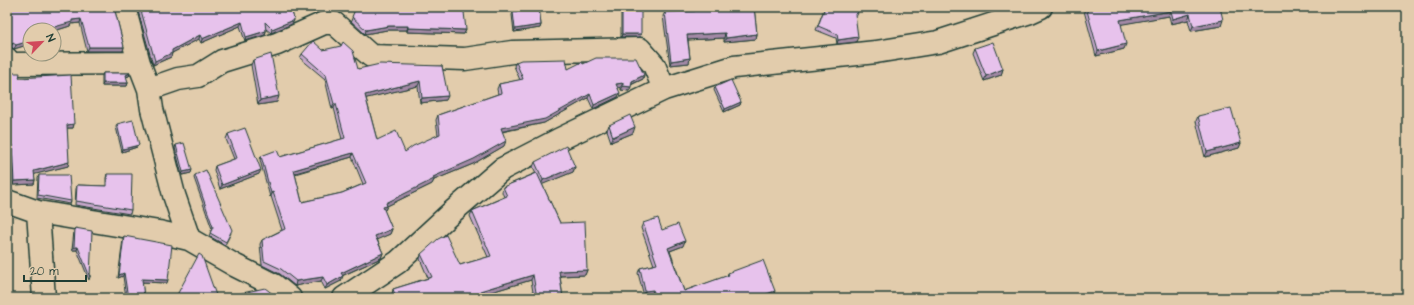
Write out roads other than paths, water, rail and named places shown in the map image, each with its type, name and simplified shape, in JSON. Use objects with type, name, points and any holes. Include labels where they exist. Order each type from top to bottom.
[{"type":"street","points":[[124,7],[139,63],[149,89],[152,109],[174,195],[189,239]]},
{"type":"street","points":[[344,298],[398,262],[502,169],[558,140],[664,89],[734,67],[876,52],[938,42],[1041,7]]},
{"type":"street","points":[[149,89],[178,79],[198,76],[222,61],[277,44],[324,23],[334,23],[371,56],[466,59],[512,52],[640,49],[654,64],[664,89]]},
{"type":"street","points":[[7,59],[11,64],[139,63]]},
{"type":"street","points":[[7,201],[38,212],[159,232],[189,239],[236,266],[274,285],[290,298]]},
{"type":"street","points":[[38,212],[44,298]]}]
